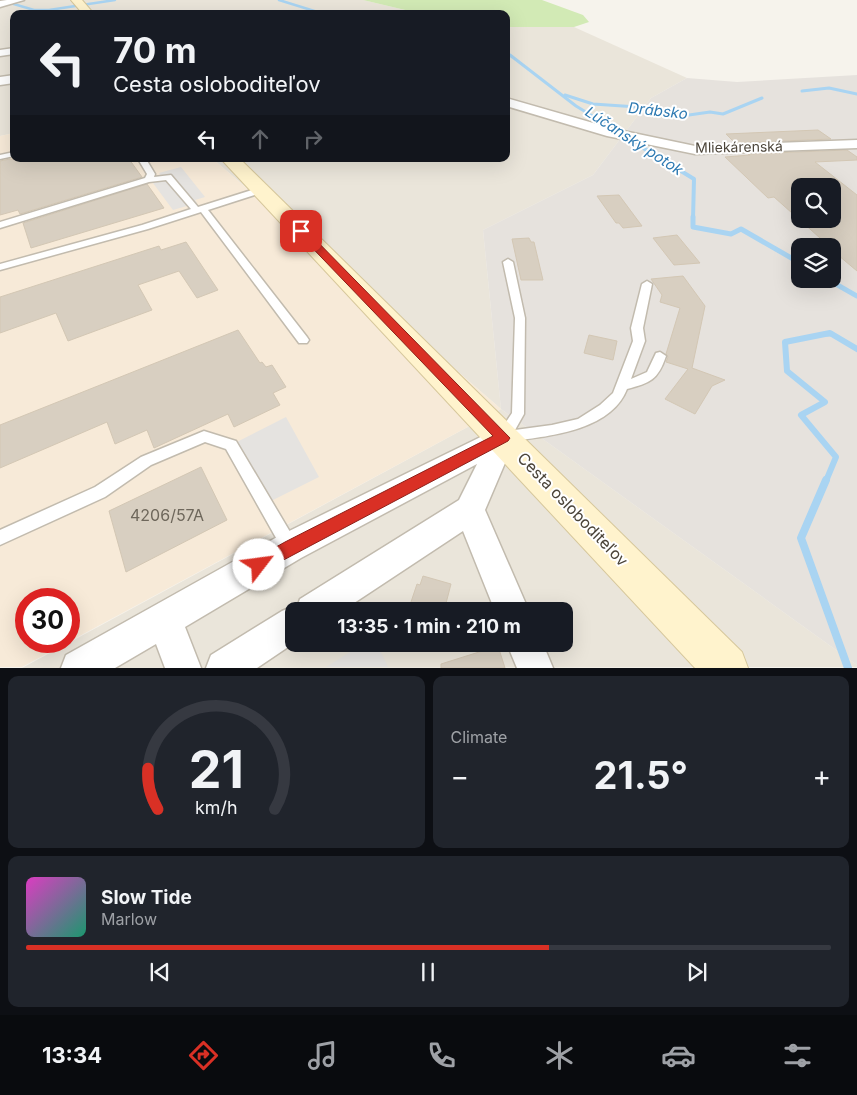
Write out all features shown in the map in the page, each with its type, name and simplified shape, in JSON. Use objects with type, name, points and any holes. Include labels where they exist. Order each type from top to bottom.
[{"type":"main road","points":[[76,1],[85,10]]},
{"type":"main road","name":"Cesta osloboditeľov","points":[[233,162],[726,668]]},
{"type":"street","points":[[3,8],[18,1]]},
{"type":"street","name":"Mliekárenská","points":[[510,103],[612,133],[694,150],[857,144]]},
{"type":"street","points":[[326,602],[470,510],[503,438]]},
{"type":"street","points":[[79,668],[290,547],[503,438]]},
{"type":"street","points":[[470,510],[508,602]]},
{"type":"street","points":[[165,620],[183,668]]},
{"type":"street","points":[[224,668],[285,629]]},
{"type":"street","points":[[528,652],[535,668]]},
{"type":"lane","points":[[144,162],[151,174],[148,180]]},
{"type":"lane","points":[[0,225],[148,180],[168,177],[200,210],[303,340]]},
{"type":"lane","points":[[0,267],[200,210],[261,190]]},
{"type":"lane","points":[[503,438],[518,414],[520,318],[508,262]]},
{"type":"lane","points":[[503,438],[581,423],[605,409],[618,396],[639,341],[637,328],[647,284]]},
{"type":"lane","points":[[622,386],[645,379],[655,373],[660,356]]},
{"type":"lane","points":[[0,538],[100,492],[146,462],[204,436],[231,445],[290,547]]},
{"type":"shaded area","points":[[0,0],[363,0],[405,10],[10,10],[10,134],[0,136]]},
{"type":"shaded area","points":[[510,27],[574,27],[687,78],[651,98],[593,175],[483,230],[501,409],[216,162],[510,162]]},
{"type":"shaded area","points":[[857,75],[857,665],[501,409],[483,230],[593,175],[651,98],[687,78],[737,82]]},
{"type":"shaded area","points":[[10,134],[10,162],[216,162],[501,409],[80,636],[80,588],[15,588],[15,653],[48,653],[22,667],[0,667],[0,136]]},
{"type":"shaded area","points":[[181,167],[205,197],[195,200],[197,203],[173,210],[153,183],[164,180],[159,173]]},
{"type":"shaded area","points":[[501,409],[857,665],[857,667],[22,668],[50,653],[80,653],[80,637]]},
{"type":"shaded area","points":[[286,417],[319,477],[265,504],[231,445]]},
{"type":"shaded area","points":[[350,652],[381,652],[388,667],[326,667]]},
{"type":"green space","points":[[363,0],[542,0],[583,15],[589,22],[574,27],[510,27],[510,10],[405,10]]},
{"type":"building","points":[[818,130],[831,139],[735,143],[726,134]]},
{"type":"building","points":[[847,150],[857,157],[857,160],[815,162],[835,178],[791,178],[791,212],[774,197],[768,198],[725,157],[750,155],[748,154]]},
{"type":"building","points":[[10,159],[10,162],[131,162],[142,177],[20,214],[18,210],[0,215],[0,161]]},
{"type":"building","points":[[841,182],[857,195],[857,271],[841,258],[841,238],[820,238],[809,228],[841,228]]},
{"type":"building","points":[[147,184],[164,208],[31,248],[23,223]]},
{"type":"building","points":[[619,195],[642,226],[623,228],[619,223],[616,223],[597,196]]},
{"type":"building","points":[[677,235],[700,263],[674,265],[653,238]]},
{"type":"building","points":[[529,238],[531,242],[534,242],[543,280],[521,280],[512,239]]},
{"type":"building","points":[[186,242],[218,290],[197,298],[179,271],[138,285],[152,310],[68,341],[56,313],[0,333],[0,297],[159,246],[161,250]]},
{"type":"building","points":[[683,276],[705,306],[692,368],[725,380],[712,386],[695,414],[665,399],[688,369],[666,362],[668,357],[666,354],[680,308],[660,302],[662,295],[651,279]]},
{"type":"building","points":[[238,330],[260,363],[262,362],[266,367],[272,365],[286,387],[273,393],[280,405],[234,427],[228,414],[154,448],[147,430],[115,444],[107,422],[0,468],[0,425]]},
{"type":"building","points":[[589,335],[617,341],[613,360],[584,353]]},
{"type":"building","points":[[201,467],[227,520],[126,572],[109,511]]},
{"type":"building","points":[[423,576],[451,584],[446,602],[411,602],[417,584],[420,585]]},
{"type":"building","points":[[479,652],[500,652],[505,668],[441,668],[441,664]]},
{"type":"waterway","name":"Drábsko","points":[[0,0],[34,10],[49,10],[115,0]]},
{"type":"waterway","name":"Drábsko","points":[[279,0],[311,10]]},
{"type":"waterway","name":"Lúčanský potok","points":[[510,55],[576,106],[612,128]]},
{"type":"waterway","name":"Drábsko","points":[[802,91],[829,88],[857,94]]},
{"type":"waterway","name":"Drábsko","points":[[565,95],[593,104],[652,108],[689,115],[710,112],[723,114],[762,98]]},
{"type":"waterway","name":"Lúčanský potok","points":[[610,127],[617,131]]},
{"type":"waterway","name":"Lúčanský potok","points":[[627,138],[694,179],[693,219]]},
{"type":"waterway","name":"Lúčanský potok","points":[[693,219],[693,227],[731,234],[741,229],[791,258]]},
{"type":"waterway","name":"Lúčanský potok","points":[[841,287],[857,296]]},
{"type":"waterway","name":"Lúčanský potok","points":[[825,334],[832,334]]},
{"type":"waterway","name":"Lúčanský potok","points":[[825,334],[785,342],[787,371],[825,402],[801,415],[836,457],[826,481]]},
{"type":"waterway","name":"Lúčanský potok","points":[[825,334],[832,334]]},
{"type":"waterway","name":"Lúčanský potok","points":[[832,334],[857,349]]},
{"type":"waterway","name":"Lúčanský potok","points":[[826,480],[801,538],[848,668]]},
{"type":"route","points":[[259,565],[290,547],[503,438],[301,231]]}]
